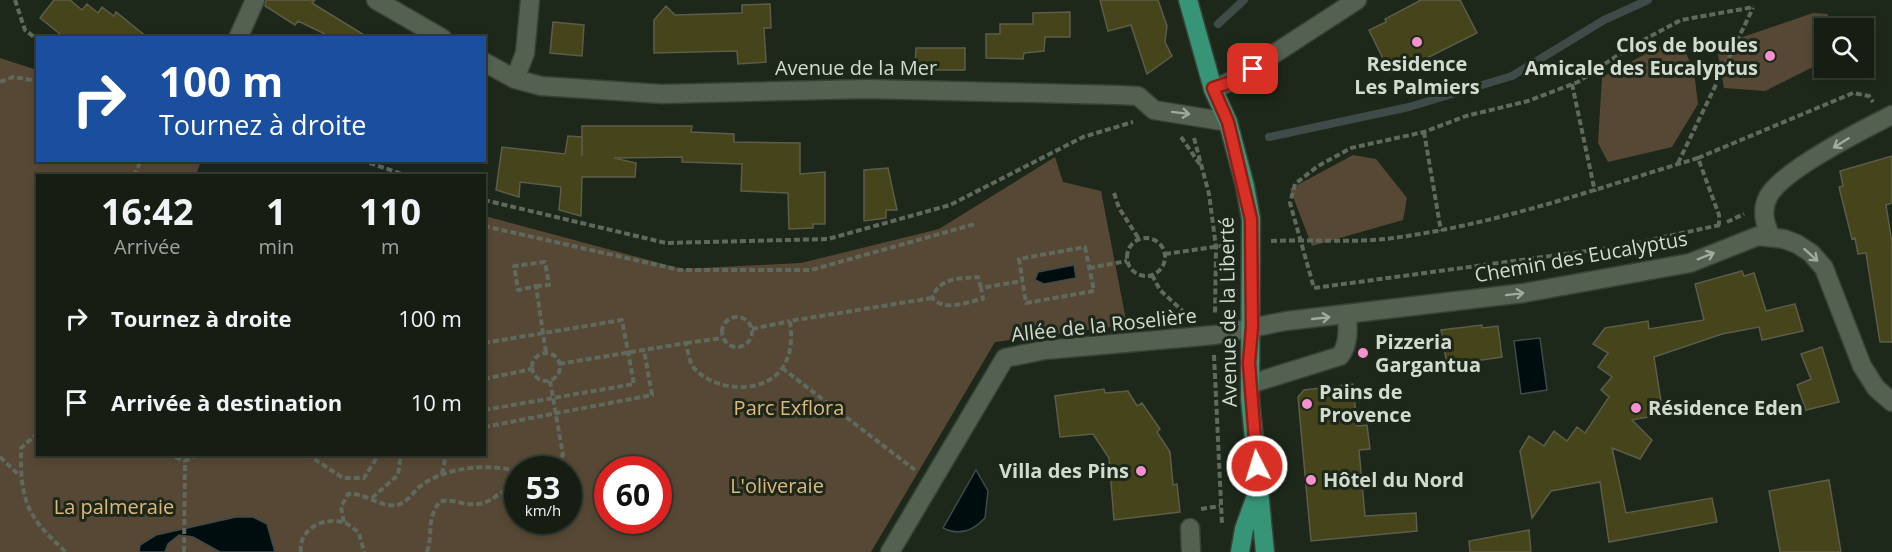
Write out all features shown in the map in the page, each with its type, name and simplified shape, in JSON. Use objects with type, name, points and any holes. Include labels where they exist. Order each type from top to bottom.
[{"type":"main road","name":"Avenue de la Liberté","points":[[1188,0],[1213,88],[1228,122],[1251,219],[1250,384],[1265,552]]},
{"type":"main road","points":[[1240,552],[1244,530],[1259,488]]},
{"type":"street","points":[[239,36],[255,0]]},
{"type":"street","points":[[376,0],[439,36]]},
{"type":"street","points":[[515,79],[525,53],[530,0]]},
{"type":"street","points":[[1213,88],[1234,81],[1357,0]]},
{"type":"street","name":"Avenue de la Mer","points":[[486,63],[515,79],[541,86],[662,94],[867,89],[1138,96],[1154,110]]},
{"type":"street","points":[[1154,110],[1228,122]]},
{"type":"street","points":[[1771,237],[1763,213],[1768,196],[1785,178],[1859,132],[1892,115]]},
{"type":"street","name":"Chemin des Eucalyptus","points":[[1252,327],[1524,293],[1690,263],[1758,236],[1771,237],[1797,244],[1811,253],[1824,268],[1863,366],[1876,388],[1892,402]]},
{"type":"street","points":[[1250,384],[1340,357],[1345,349],[1348,335],[1347,315]]},
{"type":"street","name":"Allée de la Roselière","points":[[890,552],[1005,358],[1045,350],[1215,335],[1252,327]]},
{"type":"street","points":[[1190,528],[1191,552]]},
{"type":"path","points":[[15,0],[25,30],[36,38]]},
{"type":"path","points":[[1678,164],[1754,7],[1682,20],[1630,47],[1572,84],[1528,101],[1466,116],[1424,132],[1351,148],[1318,166],[1295,184],[1290,204],[1314,288],[1617,247],[1719,225],[1719,215],[1698,158]]},
{"type":"path","points":[[0,82],[13,78],[36,81]]},
{"type":"path","points":[[1572,84],[1594,192]]},
{"type":"path","points":[[1274,241],[1383,239],[1441,231],[1594,192],[1698,158],[1853,93],[1869,96],[1873,102]]},
{"type":"path","points":[[486,200],[666,243],[828,239],[950,205],[1083,138],[1127,125],[1154,110]]},
{"type":"path","points":[[1424,132],[1441,231]]},
{"type":"path","points":[[367,162],[402,174]]},
{"type":"path","points":[[1114,193],[1119,208],[1139,239]]},
{"type":"path","points":[[486,226],[680,270],[811,270],[975,224]]},
{"type":"path","points":[[1139,239],[1150,239],[1160,244],[1165,254],[1160,270],[1152,275],[1142,276],[1132,271],[1127,261],[1131,244],[1139,239]]},
{"type":"path","points":[[1165,254],[1236,244]]},
{"type":"path","points":[[1085,247],[1089,268],[1094,291],[1026,303],[1019,259],[1085,247]]},
{"type":"path","points":[[1089,268],[1127,261]]},
{"type":"path","points":[[545,262],[549,285],[536,286],[518,290],[514,266],[545,262]]},
{"type":"path","points":[[1152,275],[1160,290],[1194,322],[1215,335]]},
{"type":"path","points":[[978,277],[983,298],[948,306],[937,304],[932,298],[935,288],[943,281],[978,277]]},
{"type":"path","points":[[981,288],[1022,281]]},
{"type":"path","points":[[536,286],[546,353]]},
{"type":"path","points":[[752,329],[932,298]]},
{"type":"path","points":[[732,317],[747,320],[752,329],[751,339],[739,347],[729,345],[722,338],[722,328],[732,317]]},
{"type":"path","points":[[486,344],[542,332],[622,320],[634,384],[486,410]]},
{"type":"path","points":[[686,343],[694,368],[722,385],[754,386],[768,380],[782,368],[789,354],[790,321]]},
{"type":"path","points":[[559,364],[722,338]]},
{"type":"path","points":[[486,427],[652,396],[644,350]]},
{"type":"path","points":[[546,353],[555,356],[559,364],[559,372],[550,381],[538,379],[532,369],[534,360],[546,353]]},
{"type":"path","points":[[782,368],[932,482]]},
{"type":"path","points":[[486,379],[532,369]]},
{"type":"path","points":[[550,381],[562,456]]},
{"type":"path","points":[[36,435],[21,448],[20,477],[31,512],[41,529],[66,552]]},
{"type":"path","points":[[172,456],[185,461],[195,456]]},
{"type":"path","points":[[311,456],[343,478],[363,478],[378,456]]},
{"type":"path","points":[[371,498],[398,475],[401,456]]},
{"type":"path","points":[[442,474],[446,456]]},
{"type":"path","points":[[0,457],[20,477]]},
{"type":"path","points":[[184,552],[185,461]]},
{"type":"path","points":[[344,522],[342,507],[348,494],[357,493],[396,505],[408,500],[422,485],[442,474],[496,466],[504,468]]},
{"type":"path","points":[[427,552],[430,542],[428,526],[432,512],[440,501],[453,499],[478,504],[492,500],[504,489]]},
{"type":"path","points":[[301,552],[300,544],[309,529],[321,522],[344,522],[359,533],[364,552]]},
{"type":"green space","name":"Clos de boules Amicale des Eucalyptus","points":[[1813,13],[1828,14],[1827,18],[1814,18],[1814,66],[1765,91],[1724,88],[1717,49],[1731,41]]},
{"type":"green space","points":[[1670,41],[1681,41],[1694,72],[1698,104],[1672,147],[1608,162],[1598,143],[1602,77]]},
{"type":"green space","name":"Parc Exflora","points":[[0,58],[36,70],[36,162],[201,162],[196,174],[36,174],[36,456],[486,456],[486,216],[682,269],[801,263],[939,229],[1055,157],[1063,182],[1101,191],[1127,325],[995,342],[871,552],[0,552]]},
{"type":"green space","points":[[1353,155],[1376,159],[1407,198],[1403,220],[1312,246],[1290,189]]},
{"type":"shaded area","points":[[1074,265],[1076,278],[1044,284],[1035,280],[1038,272]]},
{"type":"shaded area","points":[[1540,338],[1547,390],[1521,394],[1514,341]]},
{"type":"shaded area","points":[[976,470],[988,491],[985,518],[966,531],[955,532],[943,528]]},
{"type":"shaded area","points":[[236,517],[253,517],[267,524],[275,552],[220,552],[193,537],[179,535],[168,544],[165,552],[139,552],[140,545],[156,535]]},
{"type":"building","points":[[54,0],[70,0],[82,10],[87,4],[98,13],[102,7],[114,16],[116,12],[146,36],[62,36],[40,18]]},
{"type":"building","points":[[266,0],[315,0],[312,3],[366,36],[329,36],[298,21],[295,25],[265,6]]},
{"type":"building","points":[[1100,0],[1158,0],[1167,26],[1165,42],[1172,56],[1147,74],[1131,25],[1108,31]]},
{"type":"building","name":"Residence Les Palmiers","points":[[1421,0],[1460,0],[1477,33],[1409,67],[1407,64],[1390,73],[1369,30]]},
{"type":"building","points":[[770,4],[771,28],[764,28],[766,62],[738,64],[737,51],[654,53],[654,20],[666,6],[675,15],[742,13],[742,5]]},
{"type":"building","points":[[1070,12],[1070,37],[1045,37],[1044,51],[1024,53],[1023,59],[986,58],[986,34],[1000,34],[1000,24],[1033,24],[1033,13]]},
{"type":"building","points":[[553,22],[584,25],[582,56],[550,53]]},
{"type":"building","points":[[916,48],[965,48],[965,70],[915,70]]},
{"type":"building","points":[[582,126],[692,126],[691,132],[734,134],[734,142],[800,143],[800,174],[825,172],[825,224],[813,224],[813,228],[789,229],[788,193],[741,191],[742,164],[682,162],[682,157],[614,158],[636,163],[635,177],[582,177],[581,216],[559,210],[561,187],[520,182],[519,197],[496,190],[502,147],[565,154],[568,136],[582,137]]},
{"type":"building","points":[[1892,156],[1892,203],[1886,205],[1892,243],[1892,342],[1880,342],[1866,253],[1858,254],[1855,238],[1852,239],[1839,187],[1843,186],[1840,171]]},
{"type":"building","points":[[888,168],[897,210],[886,210],[886,218],[864,221],[864,170]]},
{"type":"building","points":[[1742,271],[1744,276],[1754,273],[1766,311],[1795,304],[1803,331],[1762,340],[1759,327],[1722,334],[1654,357],[1663,414],[1632,420],[1652,440],[1640,459],[1612,448],[1626,513],[1712,498],[1717,522],[1609,542],[1600,482],[1551,491],[1532,518],[1520,451],[1529,436],[1544,446],[1554,431],[1567,441],[1577,427],[1585,433],[1609,397],[1601,390],[1612,377],[1598,367],[1608,353],[1593,344],[1605,328],[1648,321],[1649,329],[1704,320],[1695,284]]},
{"type":"building","points":[[1482,325],[1482,328],[1498,326],[1502,357],[1447,365],[1441,330]]},
{"type":"building","points":[[1822,347],[1839,402],[1806,410],[1797,385],[1811,379],[1801,354]]},
{"type":"building","points":[[1353,384],[1357,426],[1367,425],[1370,449],[1359,450],[1365,516],[1416,513],[1417,531],[1311,541],[1298,397],[1304,390]]},
{"type":"building","name":"Villa des Pins","points":[[1104,389],[1105,393],[1128,391],[1137,406],[1142,403],[1160,429],[1157,432],[1170,452],[1173,485],[1177,484],[1180,512],[1114,520],[1109,458],[1093,434],[1060,437],[1055,396]]},
{"type":"building","points":[[1829,480],[1841,552],[1780,552],[1769,491]]},
{"type":"building","points":[[1529,530],[1531,552],[1470,552],[1469,541]]},
{"type":"waterway","points":[[1218,24],[1244,0]]},
{"type":"waterway","points":[[1269,137],[1409,107],[1512,76],[1604,20],[1648,0]]},
{"type":"place","name":"Residence Les Palmiers","points":[[1417,42]]},
{"type":"place","name":"Clos de boules Amicale des Eucalyptus","points":[[1770,56]]},
{"type":"place","name":"Pizzeria Gargantua","points":[[1363,353]]},
{"type":"place","name":"Pains de Provence","points":[[1307,404]]},
{"type":"place","name":"Résidence Eden","points":[[1636,408]]},
{"type":"place","name":"Villa des Pins","points":[[1141,471]]},
{"type":"place","name":"Hôtel du Nord","points":[[1311,480]]},
{"type":"route","points":[[1253,69],[1234,81],[1213,88],[1228,122],[1251,219],[1252,327],[1249,363],[1257,466]]},
{"type":"park label","name":"L'oliveraie","points":[[777,486]]},
{"type":"park label","name":"La palmeraie","points":[[114,507]]}]
